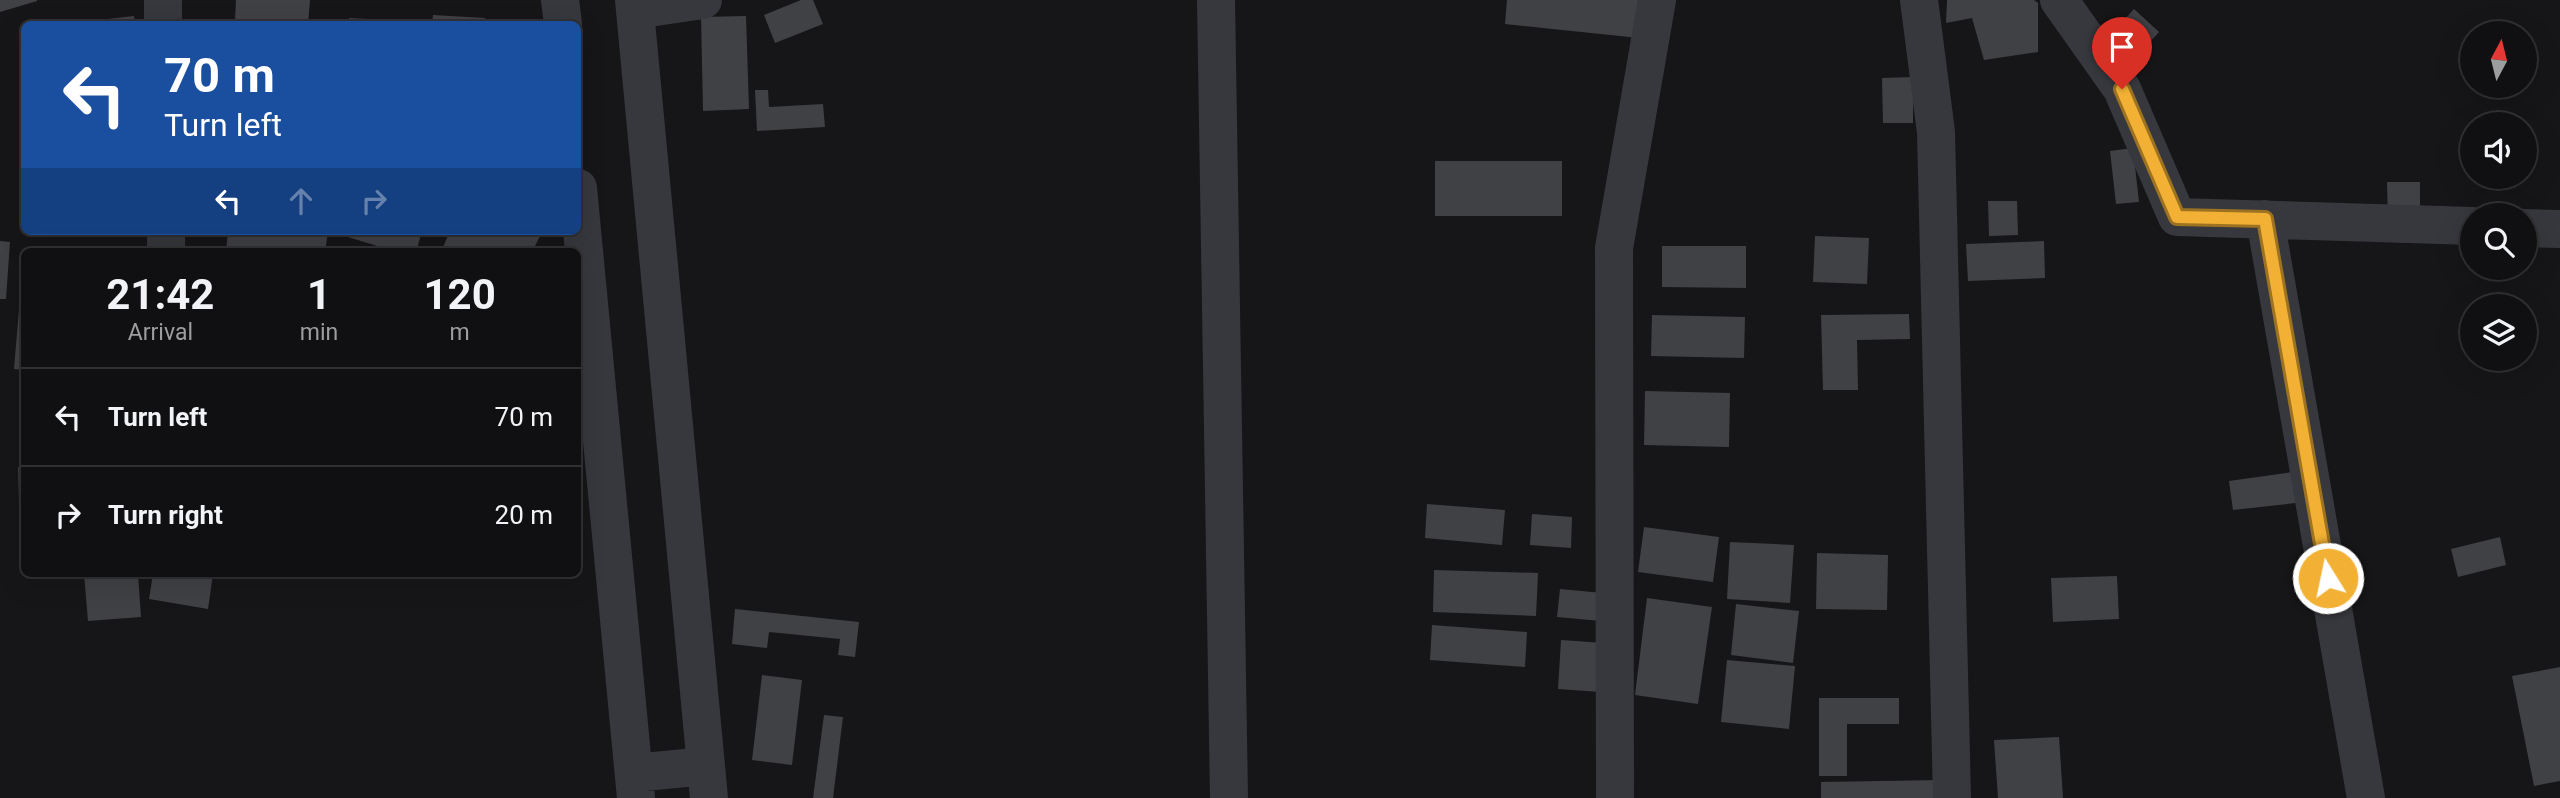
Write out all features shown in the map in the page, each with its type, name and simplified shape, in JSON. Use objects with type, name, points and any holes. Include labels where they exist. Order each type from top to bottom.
[{"type":"street","points":[[163,0],[163,21]]},
{"type":"street","points":[[560,0],[563,21]]},
{"type":"street","points":[[581,251],[590,439],[635,785],[707,782],[635,5],[703,0]]},
{"type":"street","points":[[1216,0],[1229,798]]},
{"type":"street","points":[[1615,798],[1614,248],[1657,0]]},
{"type":"street","points":[[1919,0],[1936,132],[1952,798]]},
{"type":"street","points":[[2059,0],[2122,89],[2177,217],[2460,226]]},
{"type":"street","points":[[2265,219],[2366,798]]},
{"type":"street","points":[[2537,228],[2560,229]]},
{"type":"building","points":[[0,0],[37,0],[37,1],[0,12]]},
{"type":"building","points":[[236,0],[310,0],[308,21],[235,20]]},
{"type":"building","points":[[801,0],[813,0],[823,24],[775,43],[764,15]]},
{"type":"building","points":[[1507,0],[1644,0],[1639,38],[1505,24]]},
{"type":"building","points":[[1947,0],[2034,0],[2038,3],[2038,52],[1984,60],[1972,18],[1946,23]]},
{"type":"building","points":[[2134,9],[2159,32],[2130,64],[2105,41]]},
{"type":"building","points":[[433,15],[485,18],[484,21],[432,21]]},
{"type":"building","points":[[134,16],[135,21],[90,21]]},
{"type":"building","points":[[746,16],[749,109],[703,111],[701,17]]},
{"type":"building","points":[[349,18],[409,21],[348,21]]},
{"type":"building","points":[[1913,77],[1913,123],[1883,123],[1882,78]]},
{"type":"building","points":[[755,90],[768,90],[769,107],[823,104],[825,127],[757,131]]},
{"type":"building","points":[[2133,148],[2139,202],[2116,204],[2110,151]]},
{"type":"building","points":[[1435,161],[1562,161],[1562,216],[1435,216]]},
{"type":"building","points":[[2387,182],[2420,182],[2420,223],[2388,222]]},
{"type":"building","points":[[1988,201],[2017,201],[2018,235],[1989,236]]},
{"type":"building","points":[[228,235],[327,235],[326,248],[226,248]]},
{"type":"building","points":[[341,235],[421,235],[417,248],[384,248]]},
{"type":"building","points":[[448,235],[540,236],[534,248],[443,248]]},
{"type":"building","points":[[1815,236],[1869,238],[1867,284],[1813,282]]},
{"type":"building","points":[[0,241],[10,242],[6,299],[0,299]]},
{"type":"building","points":[[2044,241],[2045,278],[1968,281],[1966,244]]},
{"type":"building","points":[[1662,246],[1746,246],[1746,288],[1662,287]]},
{"type":"building","points":[[21,285],[21,370],[14,369]]},
{"type":"building","points":[[1909,314],[1910,339],[1857,340],[1858,390],[1823,390],[1821,315]]},
{"type":"building","points":[[1652,315],[1745,317],[1744,358],[1651,356]]},
{"type":"building","points":[[1645,391],[1730,393],[1729,447],[1644,445]]},
{"type":"building","points":[[21,466],[21,535],[20,535],[18,467]]},
{"type":"building","points":[[2300,471],[2305,502],[2233,510],[2229,481]]},
{"type":"building","points":[[1427,504],[1505,510],[1502,545],[1425,538]]},
{"type":"building","points":[[1532,514],[1572,517],[1571,548],[1530,545]]},
{"type":"building","points":[[1644,527],[1719,537],[1713,582],[1638,572]]},
{"type":"building","points":[[2500,537],[2506,565],[2458,577],[2451,549]]},
{"type":"building","points":[[1730,542],[1794,545],[1790,603],[1727,599]]},
{"type":"building","points":[[1817,553],[1888,555],[1887,610],[1816,609]]},
{"type":"building","points":[[1434,570],[1538,573],[1536,616],[1433,612]]},
{"type":"building","points":[[2117,576],[2119,619],[2053,622],[2051,578]]},
{"type":"building","points":[[84,577],[138,577],[141,617],[88,621]]},
{"type":"building","points":[[153,577],[213,577],[208,609],[149,599]]},
{"type":"building","points":[[1560,589],[1603,593],[1601,621],[1557,617]]},
{"type":"building","points":[[1647,598],[1712,607],[1698,704],[1635,695]]},
{"type":"building","points":[[1736,604],[1799,611],[1793,663],[1731,655]]},
{"type":"building","points":[[735,609],[859,622],[855,657],[838,655],[840,639],[769,632],[767,648],[732,644]]},
{"type":"building","points":[[1432,625],[1527,632],[1525,667],[1430,660]]},
{"type":"building","points":[[1561,640],[1604,643],[1601,692],[1558,689]]},
{"type":"building","points":[[1727,660],[1795,666],[1789,729],[1721,722]]},
{"type":"building","points":[[2560,667],[2560,781],[2534,786],[2512,676]]},
{"type":"building","points":[[762,675],[802,680],[792,765],[752,760]]},
{"type":"building","points":[[1819,698],[1899,698],[1899,724],[1847,724],[1847,776],[1819,776]]},
{"type":"building","points":[[824,715],[843,717],[833,798],[813,798]]},
{"type":"building","points":[[2059,737],[2063,798],[1998,798],[1994,740]]},
{"type":"building","points":[[1941,780],[1941,798],[1821,798],[1821,782]]},
{"type":"route","points":[[2122,89],[2177,217],[2265,219],[2328,578]]}]
